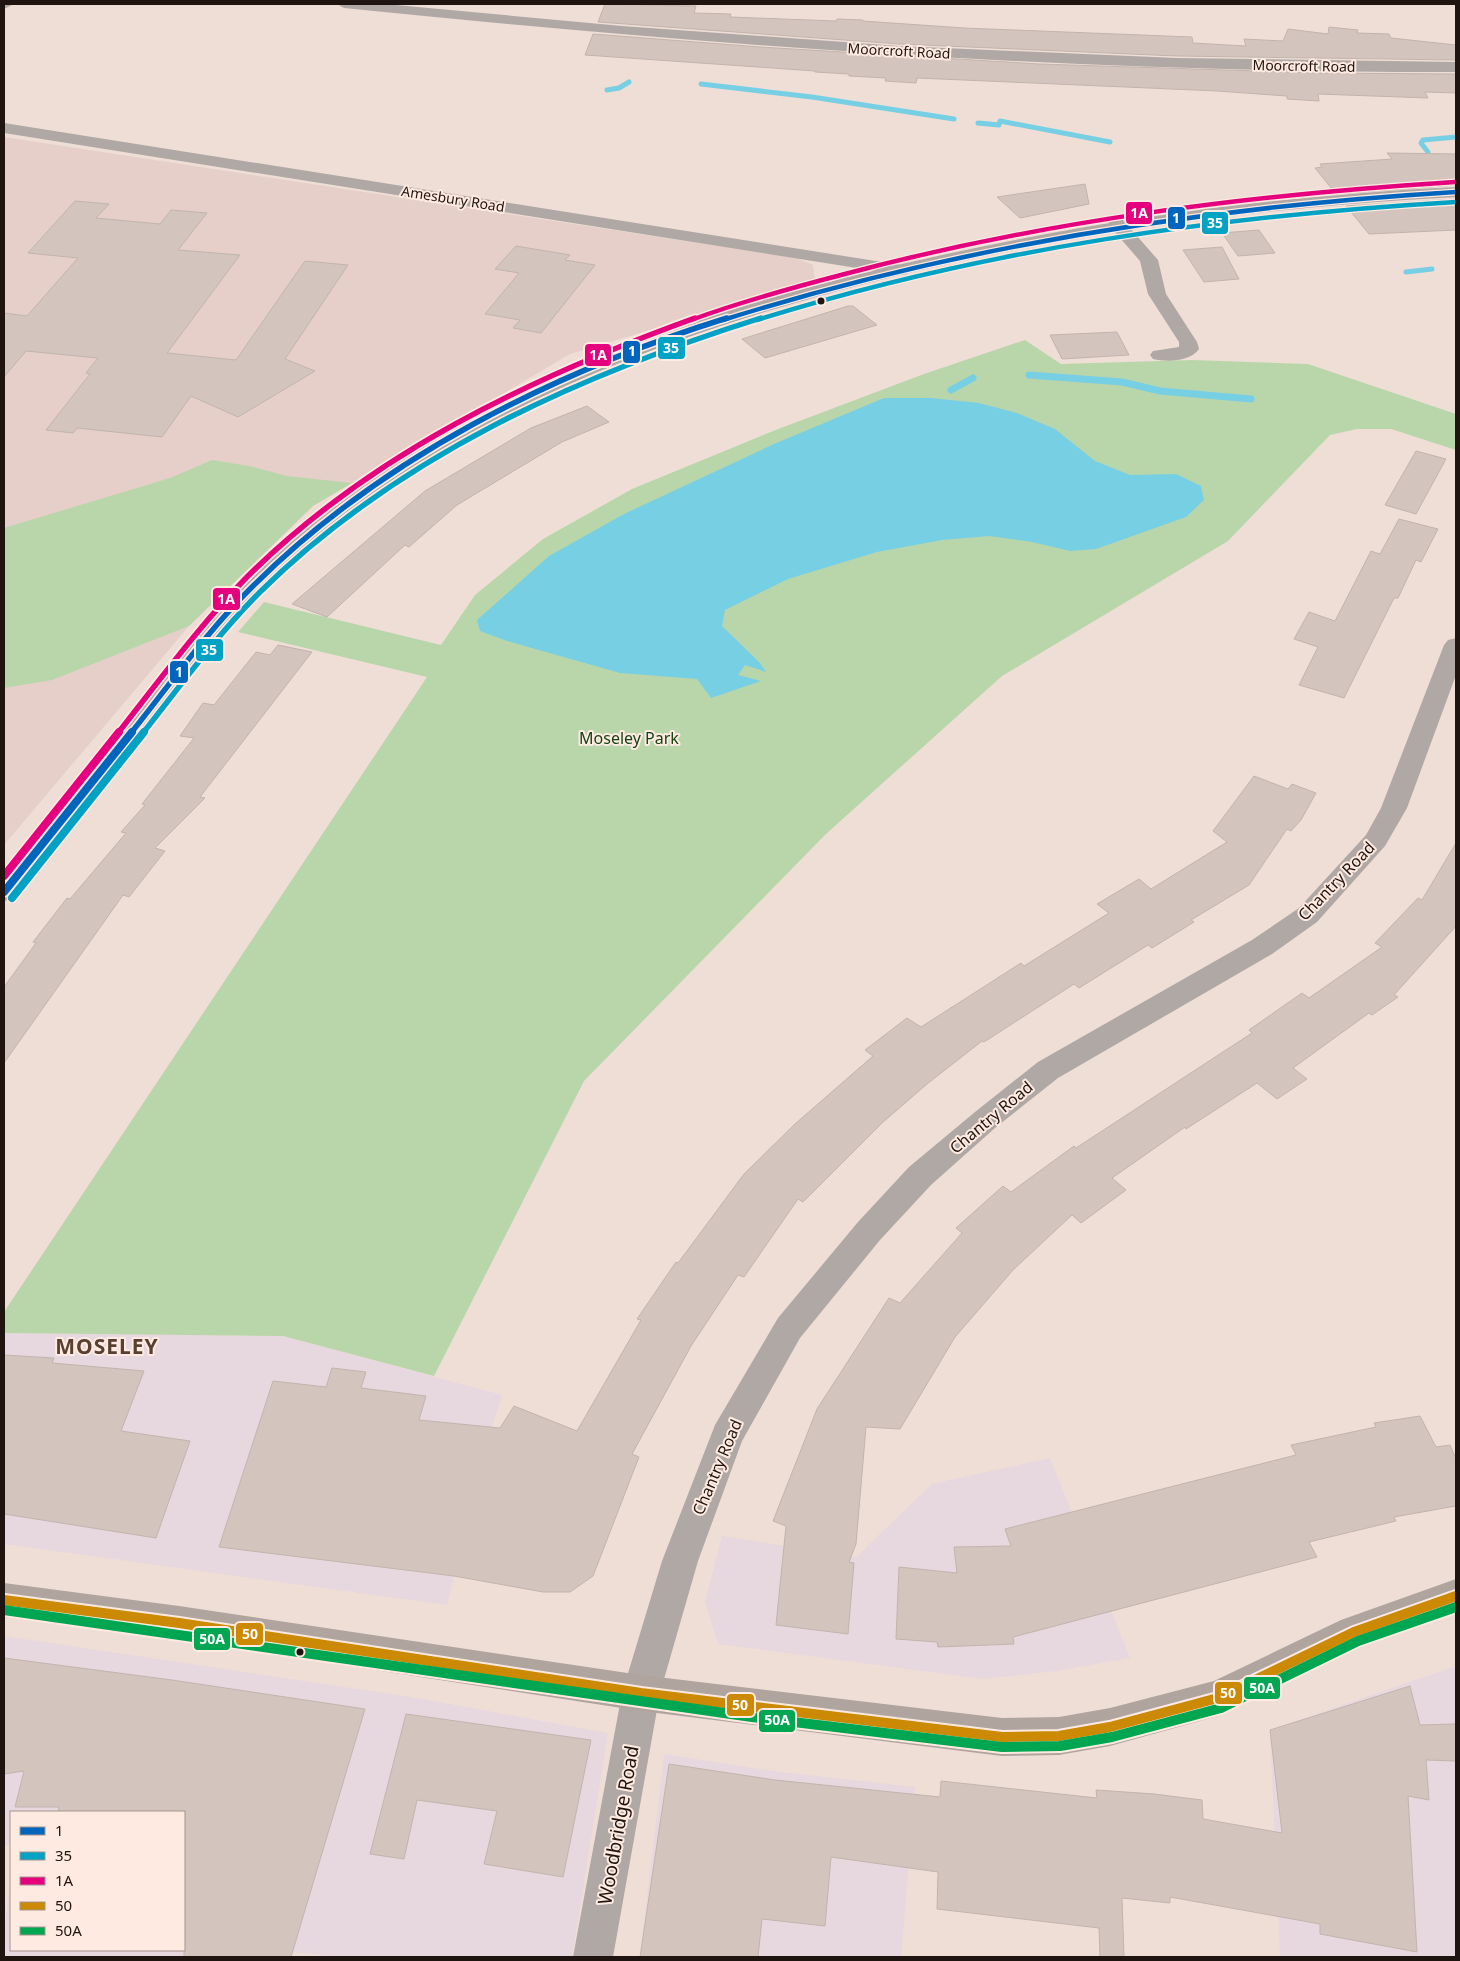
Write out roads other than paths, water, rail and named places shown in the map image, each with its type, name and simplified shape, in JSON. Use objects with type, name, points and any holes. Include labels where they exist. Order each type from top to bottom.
[{"type":"highway","points":[[4,1600],[179,1623],[641,1693],[1002,1737],[1059,1736],[1110,1727],[1218,1698],[1354,1632],[1456,1596]]},
{"type":"main road","points":[[4,892],[223,618],[268,572],[378,481],[472,422],[550,383],[634,348],[774,302],[976,251],[1117,224],[1306,201],[1456,192]]},
{"type":"street","name":"Moorcroft Road","points":[[344,4],[649,33],[968,55],[1280,66],[1456,67]]},
{"type":"street","name":"Amesbury Road","points":[[4,128],[901,270]]},
{"type":"street","points":[[1117,224],[1149,260],[1152,266],[1151,278],[1158,296],[1188,342],[1189,349],[1179,354],[1160,354]]},
{"type":"street","name":"Chantry Road","points":[[641,1693],[680,1561],[726,1436],[789,1328],[870,1231],[914,1183],[985,1120],[1048,1070],[1262,947],[1308,915],[1376,840],[1389,816],[1456,645]]},
{"type":"street","name":"Woodbridge Road","points":[[593,1957],[641,1693]]},
{"type":"water","points":[[884,398],[931,398],[979,403],[1017,413],[1055,429],[1095,461],[1130,475],[1176,474],[1201,486],[1204,500],[1186,517],[1096,549],[1070,551],[1032,542],[989,536],[942,540],[877,552],[788,579],[725,610],[722,626],[760,663],[766,672],[745,665],[738,675],[761,681],[711,698],[697,679],[620,673],[507,641],[480,631],[477,620],[549,556],[624,514],[774,444]]},
{"type":"waterway","points":[[607,90],[619,88],[629,82]]},
{"type":"waterway","points":[[701,84],[812,97],[954,119]]},
{"type":"waterway","points":[[978,123],[999,125],[1000,121],[1110,142]]},
{"type":"waterway","points":[[1428,152],[1421,143],[1423,140],[1456,137]]},
{"type":"waterway","points":[[1406,272],[1432,269]]},
{"type":"waterway","points":[[1029,375],[1122,382],[1160,391],[1251,399]]},
{"type":"waterway","points":[[951,390],[973,378]]},
{"type":"district","name":"MOSELEY","points":[[107,1347]]},
{"type":"park label","name":"Moseley Park","points":[[629,738]]}]
